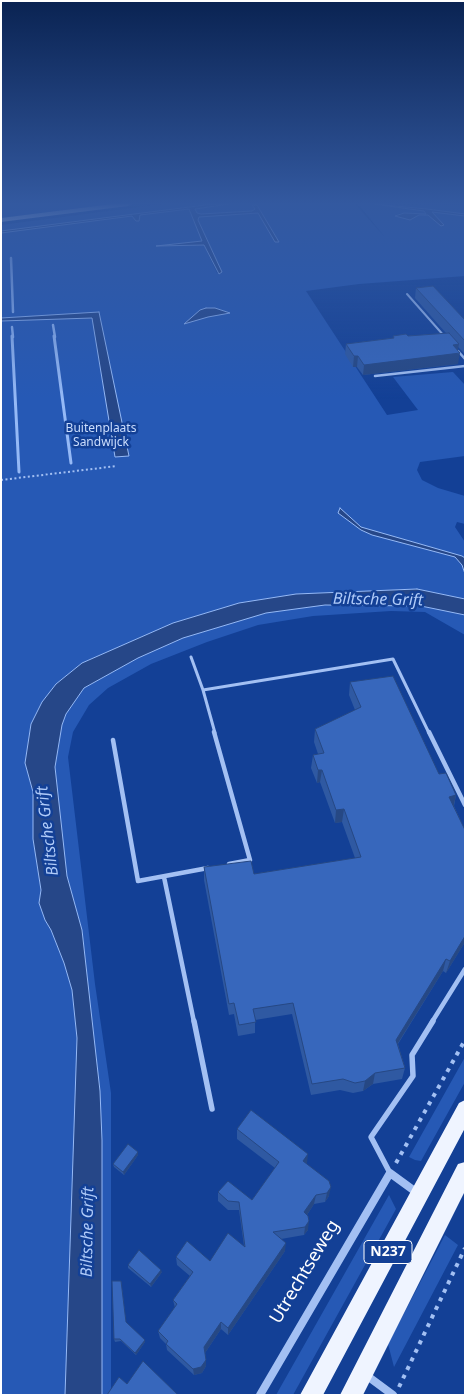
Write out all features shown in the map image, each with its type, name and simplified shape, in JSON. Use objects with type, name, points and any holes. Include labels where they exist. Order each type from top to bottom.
[{"type":"main road","name":"N237","points":[[312,1395],[465,1109]]},
{"type":"main road","name":"N237","points":[[351,1395],[465,1171]]},
{"type":"street","points":[[390,1173],[419,1194]]},
{"type":"street","name":"Utrechtseweg","points":[[260,1395],[390,1173]]},
{"type":"street","points":[[362,1372],[394,1395]]},
{"type":"lane","points":[[407,294],[446,337]]},
{"type":"lane","points":[[452,345],[465,359]]},
{"type":"lane","points":[[375,376],[465,366]]},
{"type":"lane","points":[[191,657],[203,690],[250,860],[222,865]]},
{"type":"lane","points":[[203,690],[392,659],[465,805]]},
{"type":"lane","points":[[114,740],[138,882],[212,867]]},
{"type":"lane","points":[[164,877],[212,1108]]},
{"type":"lane","points":[[390,1173],[372,1137],[413,1076],[412,1055],[465,969]]},
{"type":"path","points":[[1,480],[117,466]]},
{"type":"path","points":[[390,1173],[465,1040]]},
{"type":"path","points":[[394,1395],[465,1248]]},
{"type":"green space","name":"Buitenplaats Sandwijck","points":[[1,269],[215,269],[220,274],[222,272],[221,269],[465,269],[465,276],[359,284],[306,291],[387,415],[418,410],[393,377],[453,372],[465,385],[465,456],[420,462],[417,470],[422,480],[438,488],[465,496],[465,524],[457,522],[455,527],[465,542],[465,599],[417,589],[296,594],[239,603],[173,623],[82,663],[56,684],[42,702],[31,724],[25,763],[33,792],[33,839],[41,890],[39,903],[64,963],[72,990],[77,1038],[65,1395],[1,1395]]},
{"type":"green space","points":[[325,605],[421,606],[447,610],[465,615],[465,635],[425,612],[391,611],[313,616],[258,625],[151,664],[108,688],[89,705],[73,732],[68,757],[95,984],[111,1093],[111,1395],[102,1395],[100,1091],[82,930],[67,876],[60,824],[55,767],[62,725],[66,714],[84,688],[138,658],[183,638],[266,613]]},
{"type":"green space","points":[[465,1057],[465,1082],[421,1161],[409,1157]]},
{"type":"green space","points":[[389,1195],[396,1209],[293,1395],[276,1395]]},
{"type":"green space","points":[[445,1235],[458,1245],[394,1367],[388,1344]]},
{"type":"water","points":[[216,269],[221,269],[222,272],[219,274]]},
{"type":"water","points":[[215,308],[230,313],[184,324],[200,310]]},
{"type":"water","points":[[99,312],[129,456],[115,457],[92,318],[1,321],[1,318]]},
{"type":"water","points":[[340,508],[361,527],[462,556],[465,558],[465,574],[462,565],[455,557],[372,535],[361,530],[338,513]]},
{"type":"water","name":"Biltsche Grift","points":[[417,589],[465,599],[465,615],[421,606],[325,605],[266,613],[183,638],[138,658],[84,688],[66,714],[62,725],[55,767],[67,876],[82,930],[100,1091],[102,1140],[102,1395],[65,1395],[77,1038],[72,990],[64,963],[39,903],[41,890],[33,839],[33,792],[25,763],[31,724],[42,702],[56,684],[82,663],[173,623],[239,603],[296,594]]},
{"type":"building","points":[[433,286],[465,320],[465,341],[416,288]]},
{"type":"building","points":[[449,333],[459,344],[453,345],[460,353],[364,365],[358,356],[354,356],[346,344],[394,338],[393,336],[406,334],[408,336]]},
{"type":"building","points":[[393,676],[439,774],[446,773],[456,795],[449,797],[465,830],[465,936],[450,961],[446,959],[396,1040],[405,1068],[375,1073],[365,1081],[355,1083],[343,1079],[312,1084],[293,1003],[253,1009],[256,1022],[239,1025],[234,1003],[229,1004],[204,867],[251,861],[254,874],[361,857],[344,809],[336,810],[322,770],[318,770],[313,755],[324,753],[315,729],[361,707],[350,682]]},
{"type":"building","points":[[251,1110],[308,1154],[303,1161],[329,1181],[331,1187],[327,1193],[316,1195],[304,1212],[308,1216],[309,1221],[305,1227],[273,1232],[286,1243],[228,1328],[221,1322],[204,1347],[206,1360],[201,1367],[193,1369],[166,1344],[168,1341],[158,1331],[177,1304],[173,1300],[193,1272],[176,1257],[187,1241],[210,1261],[228,1233],[245,1247],[239,1202],[228,1201],[218,1192],[228,1181],[252,1200],[279,1162],[237,1129]]},
{"type":"building","points":[[128,1144],[138,1152],[123,1172],[113,1164]]},
{"type":"building","points":[[139,1250],[161,1270],[150,1284],[128,1265]]},
{"type":"building","points":[[112,1281],[121,1281],[126,1322],[145,1340],[135,1353],[120,1339],[114,1339]]},
{"type":"building","points":[[143,1361],[178,1395],[107,1395],[119,1377],[127,1384]]},
{"type":"waterway","points":[[11,269],[13,312]]},
{"type":"waterway","points":[[53,325],[55,337]]},
{"type":"waterway","points":[[12,327],[13,337]]},
{"type":"waterway","points":[[12,336],[19,472]]},
{"type":"waterway","points":[[54,336],[71,463]]}]
